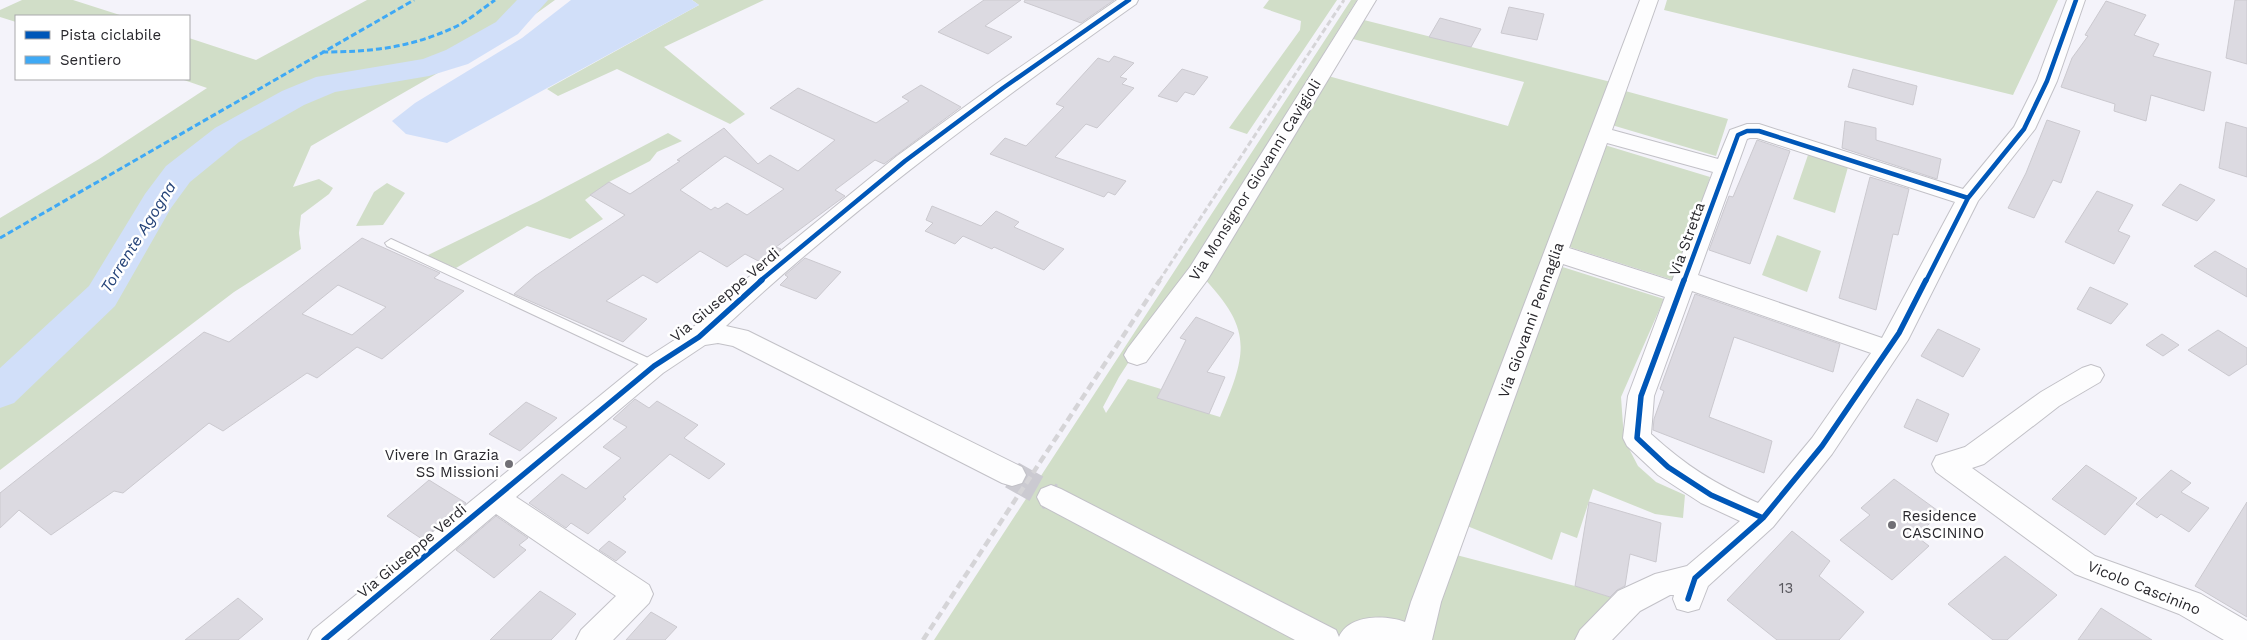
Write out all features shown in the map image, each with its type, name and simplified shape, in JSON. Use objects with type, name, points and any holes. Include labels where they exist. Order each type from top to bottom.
[{"type":"street","name":"Via Giuseppe Verdi","points":[[324,640],[654,366],[698,337],[753,288],[905,162],[1003,88],[1129,0]]},
{"type":"street","name":"Via Monsignor Giovanni Cavigioli","points":[[1137,355],[1198,273],[1367,0]]},
{"type":"street","name":"Via Giovanni Pennaglia","points":[[1415,640],[1426,602],[1601,134],[1649,0]]},
{"type":"street","points":[[1591,640],[1629,601],[1666,583],[1691,588],[1763,518],[1822,446],[1899,333],[1968,198],[2024,129],[2047,82],[2076,0]]},
{"type":"street","name":"Via Stretta","points":[[1763,518],[1711,495],[1668,467],[1637,438],[1641,396],[1738,135],[1747,131],[1759,131],[1968,198]]},
{"type":"street","points":[[1601,134],[1725,168]]},
{"type":"street","name":"Via Stretta","points":[[1556,252],[1683,287],[1887,349]]},
{"type":"street","points":[[698,337],[718,334],[739,338],[1012,475]]},
{"type":"street","name":"Vicolo Cascinino","points":[[2090,375],[2050,399],[1974,456],[1946,464],[2085,565],[2190,604],[2247,637]]},
{"type":"street","points":[[495,498],[638,594],[592,640]]},
{"type":"street","points":[[1055,499],[1325,640]]},
{"type":"street","points":[[1353,640],[1368,632],[1384,630],[1400,632],[1415,640]]},
{"type":"lane","points":[[392,243],[654,366]]},
{"type":"green space","points":[[22,0],[73,0],[120,15],[15,15],[15,22],[0,17],[0,10]]},
{"type":"green space","points":[[367,0],[555,0],[516,28],[311,146],[293,187],[319,179],[333,188],[329,194],[301,215],[299,233],[301,249],[234,292],[0,470],[0,218],[99,159],[207,88],[184,80],[190,80],[190,38],[256,60]]},
{"type":"green space","points":[[692,0],[764,0],[664,47],[745,114],[730,124],[617,69],[558,96],[547,89],[699,5]]},
{"type":"green space","points":[[1269,0],[1337,0],[1247,134],[1229,128],[1300,30],[1301,21],[1263,8]]},
{"type":"green space","points":[[1351,0],[1357,0],[1197,257],[1119,377],[1103,407],[1106,413],[1128,379],[1161,389],[1158,398],[1220,417],[1236,374],[1240,356],[1240,340],[1237,325],[1229,309],[1199,273],[1321,74],[1508,126],[1524,82],[1345,37],[1356,18],[1619,84],[1618,89],[1728,119],[1716,156],[1605,123],[1598,143],[1710,177],[1679,282],[1560,244],[1553,264],[1664,299],[1621,397],[1624,439],[1638,466],[1656,482],[1685,495],[1683,518],[1655,514],[1593,489],[1577,538],[1561,532],[1552,560],[1457,522],[1445,552],[1575,586],[1623,601],[1591,640],[934,640]]},
{"type":"green space","points":[[1667,0],[2058,0],[2013,95],[1664,10]]},
{"type":"green space","points":[[668,133],[682,141],[657,152],[650,161],[609,182],[585,200],[603,219],[570,239],[527,226],[456,268],[426,256],[537,202]]},
{"type":"green space","points":[[1808,155],[1848,167],[1835,213],[1793,199]]},
{"type":"green space","points":[[387,183],[405,193],[383,225],[356,226],[374,192]]},
{"type":"green space","points":[[1777,235],[1821,251],[1807,292],[1762,275]]},
{"type":"water","points":[[571,0],[692,0],[699,5],[447,143],[406,134],[392,121],[415,103],[522,38]]},
{"type":"building","points":[[984,0],[1021,0],[985,26],[1012,37],[988,54],[938,32]]},
{"type":"building","points":[[1025,0],[1114,0],[1081,23],[1024,2]]},
{"type":"building","points":[[2235,0],[2247,0],[2247,64],[2226,58]]},
{"type":"building","points":[[2106,1],[2146,15],[2134,35],[2159,44],[2153,56],[2211,72],[2204,111],[2151,95],[2146,121],[2114,111],[2115,104],[2061,87],[2072,58],[2088,36],[2085,35]]},
{"type":"building","points":[[1509,7],[1544,14],[1537,40],[1501,33]]},
{"type":"building","points":[[1440,18],[1481,29],[1471,47],[1429,37]]},
{"type":"building","points":[[1114,56],[1134,63],[1120,77],[1127,79],[1122,84],[1134,88],[1097,128],[1086,124],[1055,157],[1126,181],[1115,195],[1108,192],[1104,197],[990,154],[1005,138],[1026,146],[1064,107],[1056,104],[1098,58],[1109,62]]},
{"type":"building","points":[[1182,69],[1208,77],[1194,95],[1185,92],[1177,102],[1158,96]]},
{"type":"building","points":[[1853,69],[1917,86],[1913,105],[1848,87]]},
{"type":"building","points":[[921,85],[961,107],[884,164],[875,160],[835,190],[845,196],[776,247],[781,249],[762,263],[745,254],[727,267],[700,251],[657,283],[643,275],[606,301],[647,319],[623,342],[514,294],[535,276],[625,215],[590,195],[609,182],[630,194],[680,161],[677,160],[724,128],[758,164],[770,155],[798,171],[835,140],[770,108],[798,88],[876,123],[909,101],[902,97]],"holes":[[[725,156],[784,189],[747,215],[727,203],[718,209],[715,207],[711,210],[680,190]]]},
{"type":"building","points":[[2047,120],[2080,131],[2061,183],[2053,180],[2034,218],[2008,208],[2026,173]]},
{"type":"building","points":[[1845,121],[1876,128],[1876,140],[1941,159],[1937,179],[1842,148]]},
{"type":"building","points":[[2226,122],[2247,128],[2247,177],[2219,168]]},
{"type":"building","points":[[1757,140],[1790,151],[1750,264],[1709,250],[1729,196],[1733,197]]},
{"type":"building","points":[[1870,177],[1909,189],[1898,235],[1893,234],[1876,310],[1839,298]]},
{"type":"building","points":[[2180,184],[2215,200],[2197,221],[2162,205]]},
{"type":"building","points":[[2097,191],[2133,205],[2118,231],[2130,236],[2114,264],[2065,242]]},
{"type":"building","points":[[932,206],[981,226],[996,211],[1019,222],[1014,227],[1064,249],[1044,270],[994,247],[992,249],[963,236],[955,244],[925,231],[933,223],[926,220]]},
{"type":"building","points":[[362,238],[440,273],[434,278],[464,291],[382,359],[357,347],[317,378],[307,373],[223,431],[209,423],[123,493],[114,491],[51,535],[19,510],[0,528],[0,493],[204,332],[229,342]],"holes":[[[338,285],[386,307],[352,335],[302,314]]]},
{"type":"building","points":[[2215,251],[2247,269],[2247,297],[2194,266]]},
{"type":"building","points":[[805,258],[841,272],[816,299],[780,285],[788,277],[785,275]]},
{"type":"building","points":[[2090,287],[2128,304],[2111,324],[2077,309]]},
{"type":"building","points":[[1695,294],[1840,344],[1833,372],[1734,337],[1709,417],[1772,441],[1764,473],[1653,430],[1654,419],[1664,391],[1660,389]]},
{"type":"building","points":[[1196,317],[1234,333],[1207,372],[1225,377],[1209,414],[1157,398],[1186,340],[1180,338]]},
{"type":"building","points":[[1938,329],[1980,349],[1963,377],[1921,356]]},
{"type":"building","points":[[2218,330],[2247,348],[2247,364],[2229,376],[2188,350]]},
{"type":"building","points":[[2162,334],[2179,345],[2163,356],[2146,345]]},
{"type":"building","points":[[635,399],[649,408],[657,401],[698,425],[684,438],[725,464],[709,479],[670,454],[623,497],[626,499],[588,534],[571,523],[566,528],[529,503],[562,474],[586,489],[621,458],[603,447],[627,427],[613,419]]},
{"type":"building","points":[[1917,399],[1949,414],[1937,442],[1904,427]]},
{"type":"building","points":[[526,402],[557,418],[520,451],[489,434]]},
{"type":"building","points":[[2086,465],[2137,498],[2105,535],[2052,499]]},
{"type":"building","points":[[2171,470],[2191,483],[2181,492],[2209,508],[2189,532],[2161,514],[2157,518],[2136,504]]},
{"type":"building","name":"Residence CASCININO","points":[[1894,479],[1941,513],[1916,536],[1929,546],[1892,580],[1840,540],[1870,515],[1861,508]]},
{"type":"building","points":[[429,480],[466,503],[422,539],[387,516]]},
{"type":"building","points":[[1589,502],[1661,523],[1656,562],[1630,554],[1625,586],[1617,590],[1610,597],[1575,586]]},
{"type":"building","points":[[2247,502],[2247,617],[2195,586]]},
{"type":"building","points":[[496,516],[528,538],[519,545],[526,550],[494,578],[456,550]]},
{"type":"building","points":[[1792,531],[1830,561],[1819,576],[1864,612],[1839,640],[1777,640],[1727,600]]},
{"type":"building","points":[[609,541],[626,552],[616,561],[599,550]]},
{"type":"building","points":[[2005,556],[2057,595],[2007,640],[1993,640],[1948,604]]},
{"type":"building","points":[[540,591],[576,614],[551,640],[490,640]]},
{"type":"building","points":[[238,598],[263,619],[238,640],[185,640]]},
{"type":"building","points":[[2101,608],[2152,640],[2078,640]]},
{"type":"building","points":[[651,612],[677,627],[665,640],[626,640]]},
{"type":"waterway","name":"Torrente Agogna","points":[[0,392],[102,296],[157,202],[178,174],[227,135],[293,98],[327,84],[429,67],[457,57],[507,28],[533,0]]},
{"type":"tunnel","points":[[1012,475],[1051,497]]},
{"type":"railway","points":[[1159,281],[1344,0]]},
{"type":"railway","points":[[923,640],[1160,280]]},
{"type":"marked path","points":[[0,238],[414,0]]},
{"type":"marked path","points":[[322,52],[365,52],[416,42],[455,27],[495,0]]},
{"type":"cycle path","points":[[324,640],[654,366],[699,337],[753,287],[905,161],[1003,88],[1129,0]]},
{"type":"cycle path","points":[[1688,599],[1695,578],[1763,518],[1822,446],[1899,333],[1968,198],[2024,129],[2047,81],[2076,0]]},
{"type":"cycle path","points":[[1763,518],[1711,495],[1668,467],[1637,438],[1641,396],[1738,135],[1747,131],[1759,131],[1968,198]]},
{"type":"place","name":"Vivere In Grazia SS Missioni","points":[[509,464]]},
{"type":"place","name":"Residence CASCININO","points":[[1892,525]]}]
